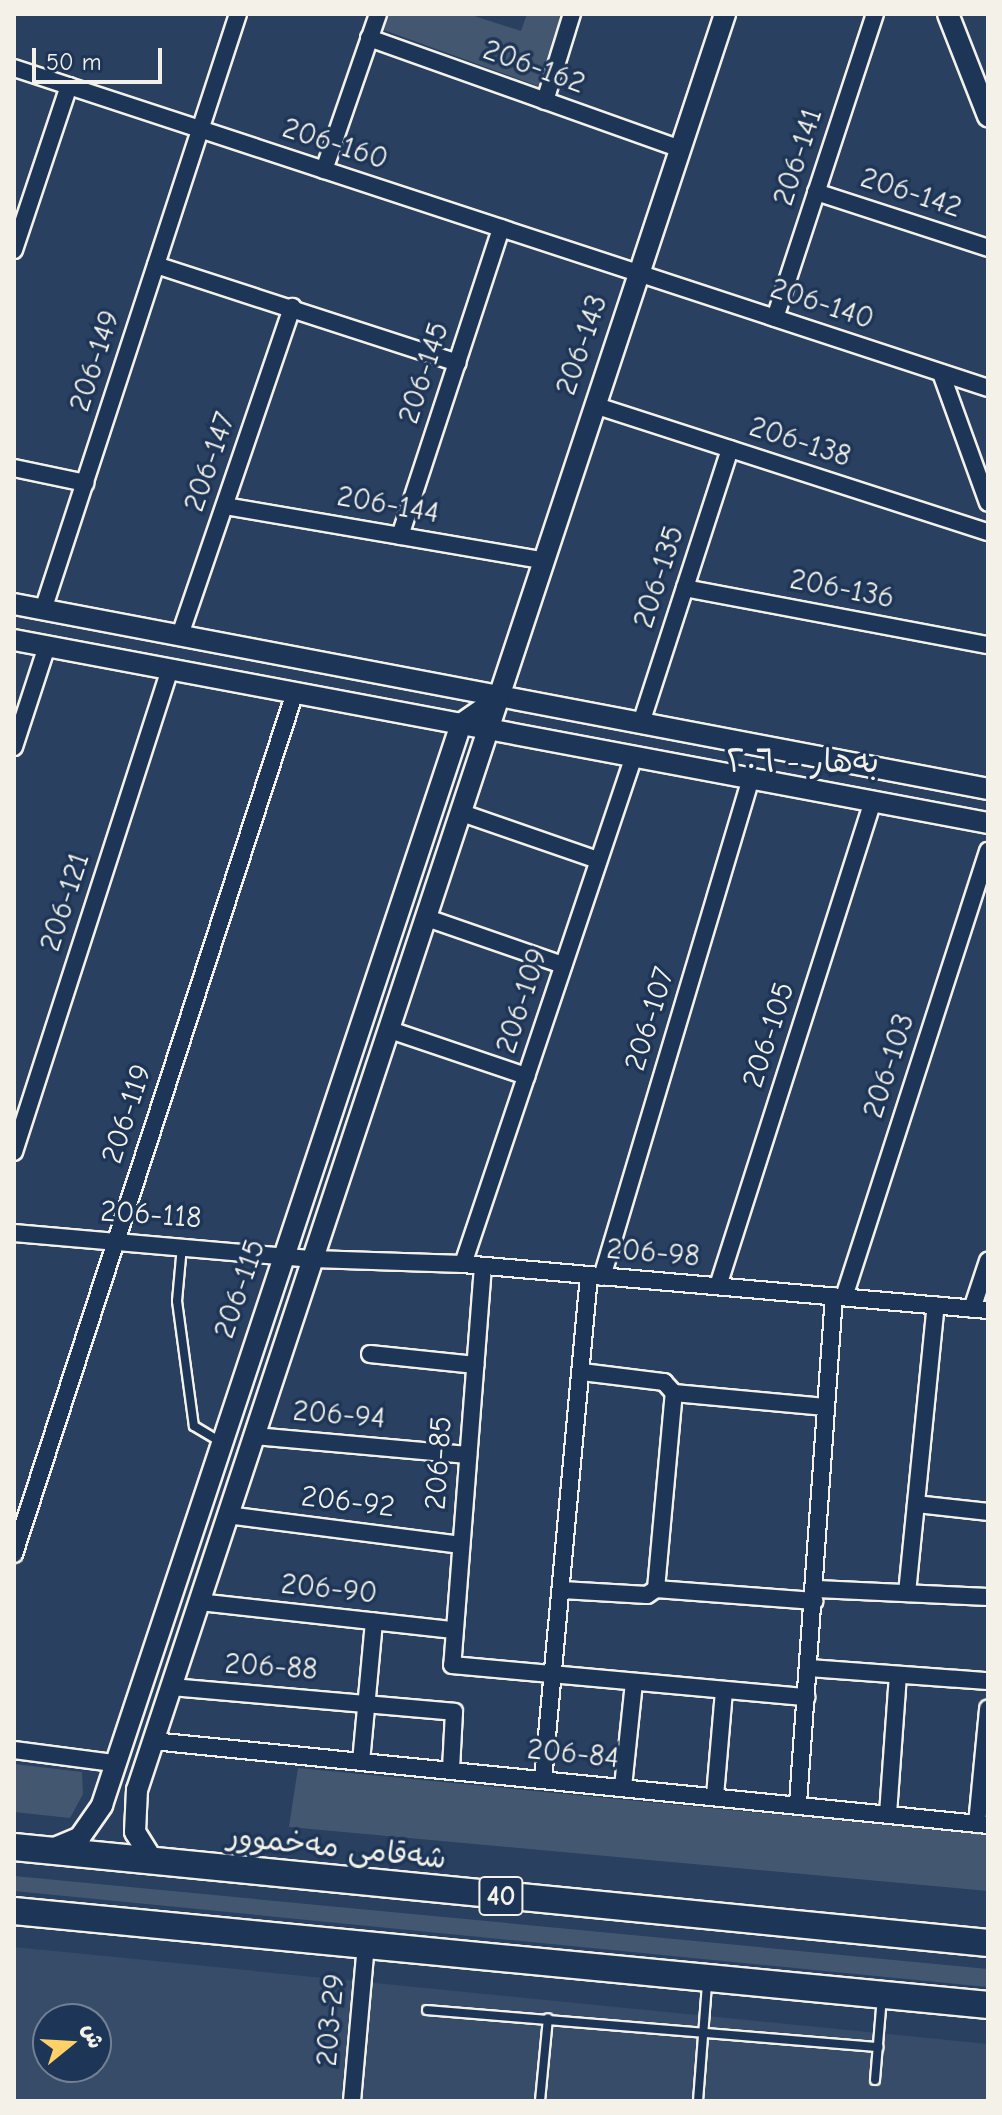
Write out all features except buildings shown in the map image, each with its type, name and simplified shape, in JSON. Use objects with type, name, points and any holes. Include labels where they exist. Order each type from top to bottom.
[{"type":"highway","name":"شەقامی مەخموور","points":[[14,1847],[988,1943]]},
{"type":"highway","name":"40","points":[[14,1915],[366,1944],[988,2005]]},
{"type":"street","name":"206-149","points":[[43,610],[238,14]]},
{"type":"street","points":[[324,170],[378,14]]},
{"type":"street","points":[[545,101],[572,14]]},
{"type":"street","name":"206-143","points":[[490,729],[542,560],[725,14]]},
{"type":"street","name":"206-141","points":[[775,318],[875,14]]},
{"type":"street","points":[[948,14],[988,116]]},
{"type":"street","name":"206-162","points":[[369,38],[680,149]]},
{"type":"street","name":"206-160","points":[[14,68],[638,273]]},
{"type":"street","points":[[14,250],[18,223],[69,86]]},
{"type":"street","name":"206-142","points":[[816,192],[988,248]]},
{"type":"street","name":"206-145","points":[[400,536],[501,228]]},
{"type":"street","points":[[156,265],[457,363]]},
{"type":"street","name":"206-140","points":[[638,273],[988,388]]},
{"type":"street","name":"206-147","points":[[180,635],[292,307]]},
{"type":"street","points":[[941,373],[988,503]]},
{"type":"street","name":"206-138","points":[[594,405],[988,532]]},
{"type":"street","name":"206-135","points":[[641,723],[730,449]]},
{"type":"street","points":[[14,468],[85,483]]},
{"type":"street","name":"206-144","points":[[225,506],[542,560]]},
{"type":"street","name":"206-136","points":[[685,588],[988,645]]},
{"type":"street","points":[[14,604],[988,789]]},
{"type":"street","points":[[14,640],[988,823]]},
{"type":"street","points":[[14,747],[47,646]]},
{"type":"street","name":"206-121","points":[[14,1152],[170,669]]},
{"type":"street","name":"206-119","points":[[14,1554],[295,692]]},
{"type":"street","points":[[461,724],[500,697]]},
{"type":"street","name":"206-115","points":[[50,1850],[80,1837],[104,1798],[219,1441],[461,724]]},
{"type":"street","name":"206-115","points":[[162,1863],[150,1856],[135,1832],[133,1804],[490,729]]},
{"type":"street","name":"206-109","points":[[463,1264],[634,756]]},
{"type":"street","name":"206-107","points":[[543,1780],[582,1372],[595,1276],[751,778]]},
{"type":"street","name":"206-105","points":[[718,1286],[873,801]]},
{"type":"street","points":[[462,813],[598,860]]},
{"type":"street","name":"206-103","points":[[798,1803],[816,1595],[825,1407],[839,1297],[988,851]]},
{"type":"street","points":[[427,918],[563,965]]},
{"type":"street","points":[[390,1030],[526,1076]]},
{"type":"street","name":"206-118","points":[[14,1233],[284,1253],[313,1259]]},
{"type":"street","name":"206-98","points":[[313,1259],[463,1264],[980,1309]]},
{"type":"street","points":[[980,1309],[988,1261]]},
{"type":"street","name":"206-85","points":[[483,1266],[452,1665],[554,1677]]},
{"type":"street","points":[[907,1593],[936,1305]]},
{"type":"street","points":[[370,1354],[475,1365]]},
{"type":"street","points":[[582,1372],[664,1382],[674,1393],[825,1407]]},
{"type":"street","points":[[656,1589],[674,1393]]},
{"type":"street","name":"206-94","points":[[254,1436],[468,1455]]},
{"type":"street","points":[[916,1504],[988,1512]]},
{"type":"street","name":"206-92","points":[[227,1515],[461,1545]]},
{"type":"street","points":[[562,1590],[647,1595],[656,1589],[988,1597]]},
{"type":"street","name":"206-90","points":[[199,1602],[454,1630]]},
{"type":"street","points":[[361,1762],[374,1622]]},
{"type":"street","points":[[809,1668],[988,1681]]},
{"type":"street","points":[[888,1814],[898,1675]]},
{"type":"street","points":[[554,1677],[807,1697]]},
{"type":"street","points":[[623,1787],[634,1683]]},
{"type":"street","name":"206-88","points":[[171,1687],[454,1712],[451,1770]]},
{"type":"street","points":[[715,1796],[724,1690]]},
{"type":"street","points":[[982,1824],[988,1709]]},
{"type":"street","name":"206-84","points":[[153,1741],[798,1803],[982,1824]]},
{"type":"street","points":[[14,1750],[113,1763]]},
{"type":"street","points":[[104,1798],[133,1804]]},
{"type":"street","name":"203-29","points":[[352,2101],[366,1944]]},
{"type":"lane","points":[[182,1245],[177,1301],[194,1426],[219,1441]]},
{"type":"lane","points":[[698,2101],[707,1978]]},
{"type":"lane","points":[[875,2080],[882,1995]]},
{"type":"lane","points":[[427,2010],[703,2030],[878,2047]]},
{"type":"lane","points":[[540,2101],[548,2018]]},
{"type":"shaded area","points":[[389,14],[468,14],[521,31],[527,14],[562,14],[538,86],[384,30]]},
{"type":"shaded area","points":[[14,1764],[82,1772],[83,1794],[70,1818],[14,1812]]},
{"type":"shaded area","points":[[298,1768],[988,1835],[988,1891],[289,1827]]},
{"type":"shaded area","points":[[14,1876],[988,1969],[988,1987],[14,1891]]},
{"type":"shaded area","points":[[14,1947],[988,2044],[988,2101],[14,2101]]},
{"type":"district","name":"بەهار - ٢٠٦","points":[[803,762]]}]
